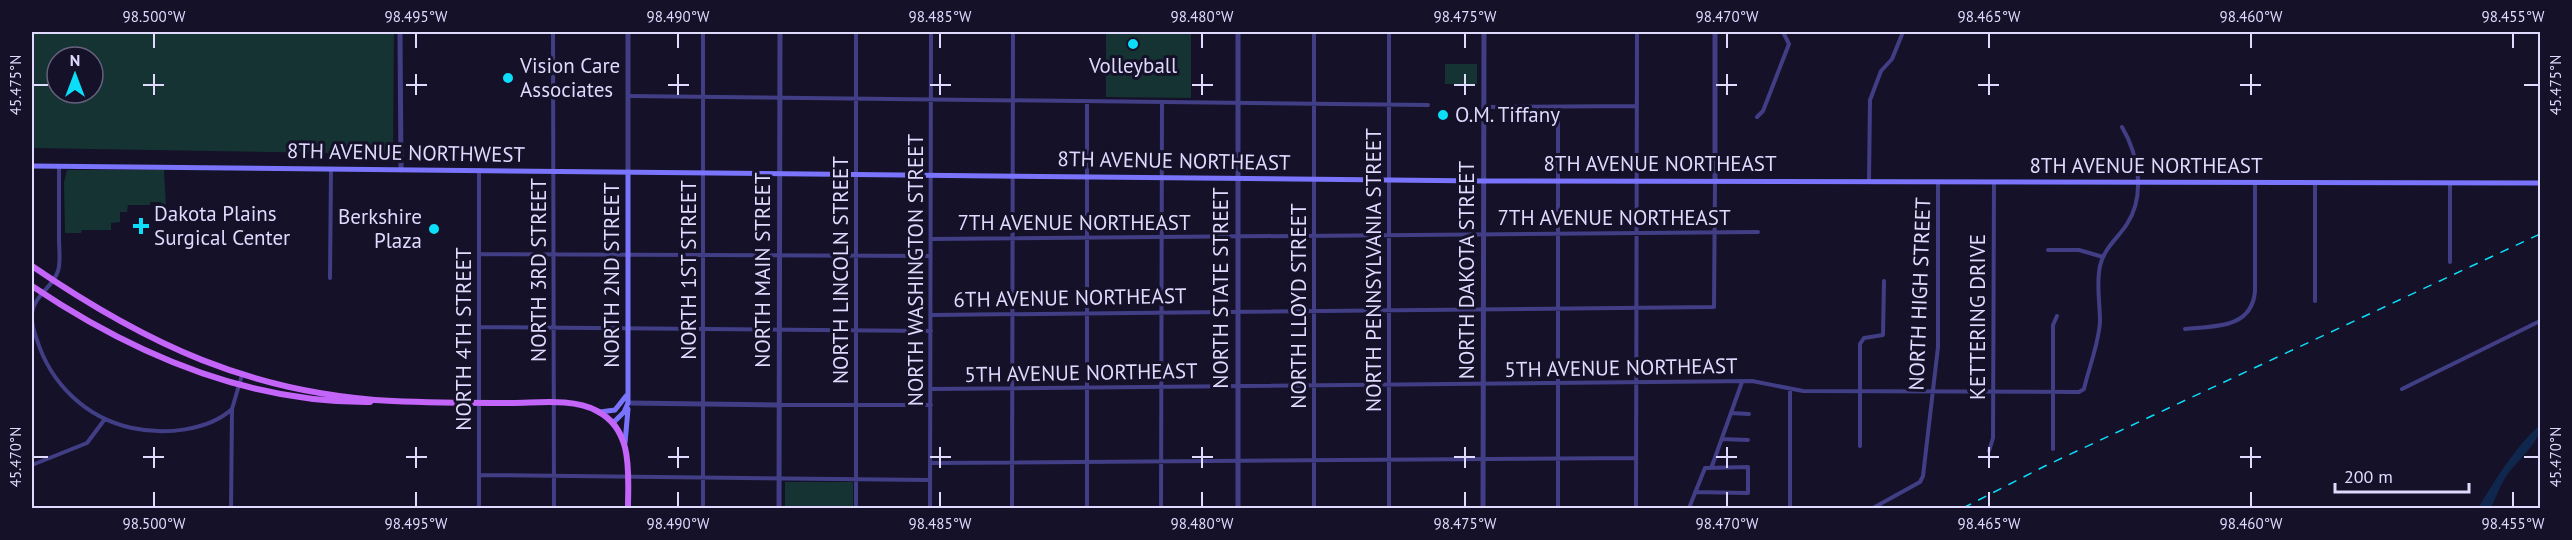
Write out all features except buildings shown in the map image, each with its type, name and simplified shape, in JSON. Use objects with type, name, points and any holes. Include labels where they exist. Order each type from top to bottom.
[{"type":"main road","name":"8TH AVENUE NORTHWEST","points":[[32,166],[779,173]]},
{"type":"main road","name":"NORTH 2ND STREET","points":[[625,443],[628,416],[628,172]]},
{"type":"main road","name":"8TH AVENUE NORTHEAST","points":[[779,173],[1483,181],[2541,183]]},
{"type":"main road","points":[[32,266],[105,314],[153,340],[194,358],[242,375],[317,392],[392,401]]},
{"type":"main road","points":[[32,286],[93,326],[137,348],[183,368],[240,386],[316,399],[357,402],[582,405],[600,412],[613,423],[625,443],[628,508]]},
{"type":"main road","points":[[600,412],[617,409],[628,392]]},
{"type":"main road","points":[[613,423],[628,404]]},
{"type":"street","points":[[400,32],[401,170]]},
{"type":"street","name":"NORTH 3RD STREET","points":[[553,32],[554,508]]},
{"type":"street","name":"NORTH 2ND STREET","points":[[628,32],[628,172]]},
{"type":"street","name":"NORTH 1ST STREET","points":[[703,32],[703,508]]},
{"type":"street","name":"NORTH MAIN STREET","points":[[779,508],[780,32]]},
{"type":"street","name":"NORTH LINCOLN STREET","points":[[856,32],[856,508]]},
{"type":"street","name":"NORTH WASHINGTON STREET","points":[[930,508],[931,32]]},
{"type":"street","points":[[1012,508],[1013,32]]},
{"type":"street","name":"NORTH STATE STREET","points":[[1238,32],[1238,508]]},
{"type":"street","name":"NORTH LLOYD STREET","points":[[1314,32],[1314,508]]},
{"type":"street","name":"NORTH PENNSYLVANIA STREET","points":[[1389,32],[1389,508]]},
{"type":"street","points":[[1484,32],[1783,32],[1789,44],[1763,111],[1757,117]]},
{"type":"street","name":"NORTH DAKOTA STREET","points":[[1483,508],[1484,32]]},
{"type":"street","points":[[1636,508],[1637,32]]},
{"type":"street","points":[[1715,32],[1715,232]]},
{"type":"street","points":[[1869,181],[1870,100],[1881,72],[1893,59],[1903,32]]},
{"type":"street","points":[[628,96],[1428,105]]},
{"type":"street","points":[[1087,102],[1087,508]]},
{"type":"street","points":[[1161,508],[1162,103]]},
{"type":"street","points":[[1484,107],[1638,106]]},
{"type":"street","points":[[1558,107],[1558,508]]},
{"type":"street","points":[[2048,250],[2079,250],[2103,257],[2132,214],[2137,182],[2135,154],[2122,127]]},
{"type":"street","points":[[59,166],[59,265],[53,280],[35,304],[32,316],[40,349],[48,366],[66,391],[89,410],[105,419],[136,429],[173,431],[208,423],[232,409]]},
{"type":"street","points":[[330,278],[331,169]]},
{"type":"street","name":"NORTH 4TH STREET","points":[[479,170],[479,508]]},
{"type":"street","name":"NORTH HIGH STREET","points":[[1873,508],[1922,479],[1938,347],[1938,182]]},
{"type":"street","name":"KETTERING DRIVE","points":[[1989,451],[1993,438],[1994,182]]},
{"type":"street","points":[[2185,329],[2230,324],[2243,318],[2252,305],[2255,291],[2255,183]]},
{"type":"street","points":[[2315,183],[2315,302]]},
{"type":"street","points":[[2450,183],[2450,262]]},
{"type":"street","name":"6TH AVENUE NORTHEAST","points":[[931,315],[1714,307],[1715,232]]},
{"type":"street","name":"7TH AVENUE NORTHEAST","points":[[931,239],[1758,232]]},
{"type":"street","points":[[479,254],[930,256]]},
{"type":"street","name":"5TH AVENUE NORTHEAST","points":[[931,389],[1742,381],[1790,389],[1860,392],[2079,392],[2084,389],[2099,329],[2098,283],[2103,257]]},
{"type":"street","points":[[1860,446],[1861,342],[1866,338],[1882,337],[1884,281]]},
{"type":"street","points":[[2053,448],[2053,325],[2057,316]]},
{"type":"street","points":[[2402,389],[2541,321]]},
{"type":"street","name":"6TH AVENUE NORTHEAST","points":[[479,327],[931,331]]},
{"type":"street","points":[[231,508],[232,409],[242,375]]},
{"type":"street","points":[[1712,466],[1742,381]]},
{"type":"street","points":[[1790,389],[1790,508]]},
{"type":"street","points":[[628,404],[931,405]]},
{"type":"street","points":[[628,416],[632,406],[643,404]]},
{"type":"street","points":[[1731,413],[1749,414]]},
{"type":"street","points":[[32,465],[87,443],[105,419]]},
{"type":"street","points":[[1722,439],[1748,440]]},
{"type":"street","points":[[930,464],[1636,458]]},
{"type":"street","points":[[1689,508],[1695,492],[1705,468],[1712,466],[1748,467],[1748,493],[1695,492]]},
{"type":"street","points":[[479,475],[930,480]]},
{"type":"green space","points":[[32,32],[394,32],[393,154],[32,148]]},
{"type":"green space","points":[[1106,32],[1191,32],[1191,98],[1106,97]]},
{"type":"green space","points":[[1445,64],[1477,64],[1477,84],[1445,84]]},
{"type":"green space","points":[[67,170],[164,170],[166,206],[162,206],[161,202],[150,202],[150,205],[128,205],[127,212],[120,212],[120,222],[111,223],[111,230],[82,230],[81,233],[65,233],[64,182]]},
{"type":"green space","points":[[785,482],[853,482],[853,508],[785,508]]},
{"type":"water","points":[[2540,425],[2536,439],[2505,478],[2491,508],[2478,508],[2514,454]]},
{"type":"railway","points":[[1963,508],[2045,466],[2540,234]]},
{"type":"place","name":"Volleyball","points":[[1133,44]]},
{"type":"place","name":"Vision Care Associates","points":[[508,78]]},
{"type":"place","name":"O.M. Tiffany","points":[[1443,115]]},
{"type":"place","name":"Dakota Plains Surgical Center","points":[[141,226]]},
{"type":"place","name":"Berkshire Plaza","points":[[434,229]]}]
